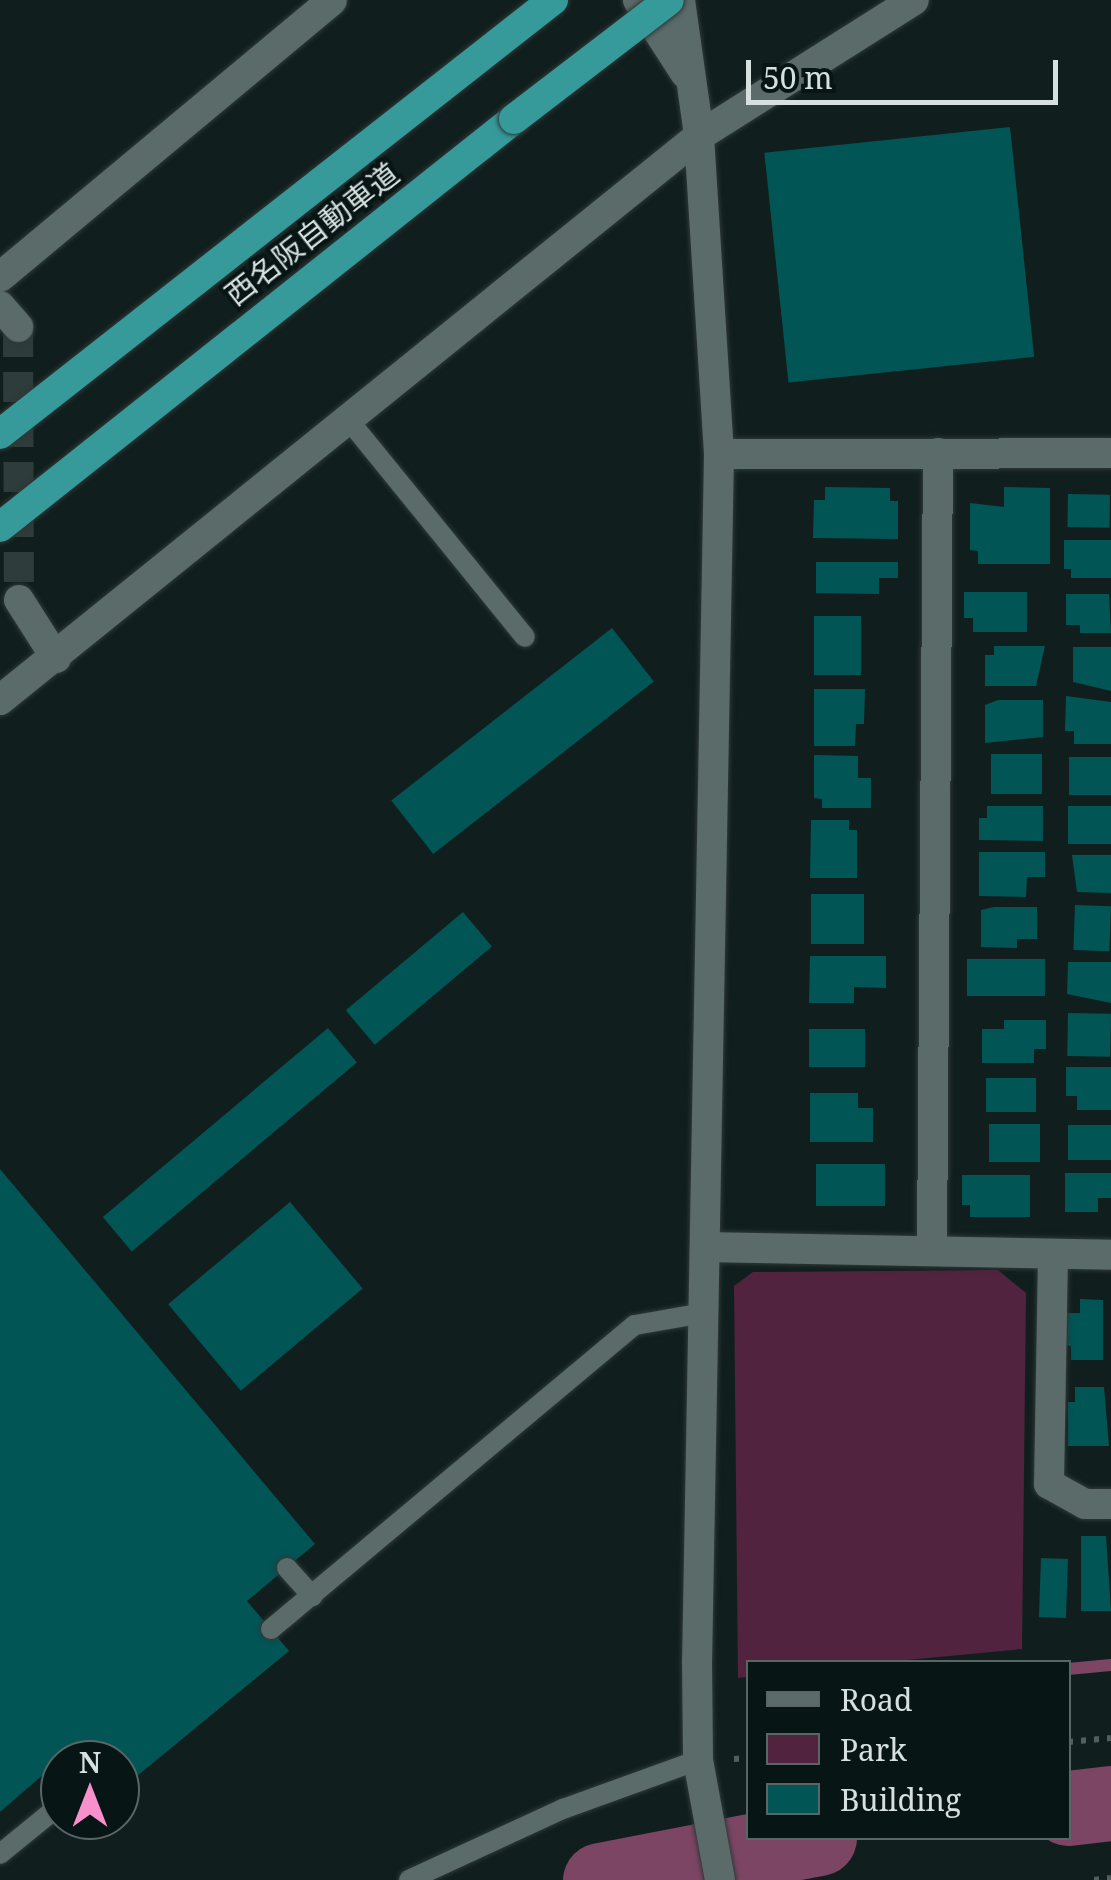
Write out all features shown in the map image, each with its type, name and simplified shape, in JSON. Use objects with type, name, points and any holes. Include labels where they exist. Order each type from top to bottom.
[{"type":"highway","name":"西名阪自動車道","points":[[0,434],[554,0]]},
{"type":"highway","name":"西名阪自動車道","points":[[0,527],[669,0]]},
{"type":"street","points":[[0,278],[332,0]]},
{"type":"street","points":[[638,0],[687,76]]},
{"type":"street","points":[[680,0],[687,76],[699,136],[719,454],[703,1313],[701,1772],[720,1880]]},
{"type":"street","points":[[0,700],[699,136],[914,0]]},
{"type":"street","points":[[932,1249],[938,453]]},
{"type":"street","points":[[719,454],[1111,453]]},
{"type":"street","points":[[19,600],[56,658]]},
{"type":"street","points":[[706,1247],[1111,1254]]},
{"type":"street","points":[[1053,1255],[1049,1484],[1086,1504],[1111,1504]]},
{"type":"lane","points":[[347,418],[525,637]]},
{"type":"lane","points":[[271,1629],[635,1325],[703,1313]]},
{"type":"lane","points":[[287,1568],[312,1596]]},
{"type":"lane","points":[[409,1880],[563,1809],[701,1772]]},
{"type":"lane","points":[[0,1854],[40,1821]]},
{"type":"path","points":[[1071,1742],[1111,1738]]},
{"type":"path","points":[[1094,1880],[1111,1878]]},
{"type":"green space","points":[[998,1270],[1026,1293],[1022,1649],[907,1660],[746,1660],[746,1677],[738,1678],[734,1286],[753,1272]]},
{"type":"building","points":[[1010,127],[1034,357],[788,383],[764,153]]},
{"type":"building","points":[[825,487],[890,488],[890,501],[898,501],[898,539],[813,538],[814,500],[825,500]]},
{"type":"building","points":[[1004,487],[1050,488],[1050,564],[978,564],[978,551],[970,550],[970,503],[1004,507]]},
{"type":"building","points":[[1068,494],[1110,495],[1109,528],[1067,527]]},
{"type":"building","points":[[1064,540],[1111,540],[1111,578],[1071,578],[1071,569],[1064,569]]},
{"type":"building","points":[[816,562],[898,562],[898,578],[879,578],[879,594],[816,593]]},
{"type":"building","points":[[964,592],[1027,592],[1027,632],[973,632],[973,618],[964,618]]},
{"type":"building","points":[[1066,594],[1109,594],[1111,633],[1080,633],[1080,625],[1066,625]]},
{"type":"building","points":[[814,616],[861,616],[861,675],[814,675]]},
{"type":"building","points":[[612,628],[654,682],[433,854],[391,800]]},
{"type":"building","points":[[994,646],[1045,646],[1036,686],[985,686],[985,655],[994,655]]},
{"type":"building","points":[[1073,647],[1111,647],[1111,691],[1073,682]]},
{"type":"building","points":[[814,689],[865,689],[864,724],[856,724],[855,746],[814,746]]},
{"type":"building","points":[[1066,696],[1111,702],[1111,744],[1074,744],[1074,731],[1065,731]]},
{"type":"building","points":[[998,700],[1043,700],[1043,737],[985,743],[985,705]]},
{"type":"building","points":[[991,754],[1042,754],[1042,794],[991,794]]},
{"type":"building","points":[[814,755],[858,756],[858,778],[871,778],[871,808],[822,808],[822,799],[814,798]]},
{"type":"building","points":[[1069,757],[1111,757],[1111,795],[1069,795]]},
{"type":"building","points":[[987,806],[1043,806],[1043,841],[979,840],[979,818],[987,818]]},
{"type":"building","points":[[1068,806],[1111,806],[1111,844],[1068,844]]},
{"type":"building","points":[[811,820],[849,820],[849,830],[857,830],[857,878],[810,878]]},
{"type":"building","points":[[979,852],[1045,852],[1045,877],[1027,877],[1026,897],[979,896]]},
{"type":"building","points":[[1072,855],[1111,855],[1111,893],[1077,892]]},
{"type":"building","points":[[811,894],[864,894],[864,944],[811,944]]},
{"type":"building","points":[[1075,905],[1111,906],[1109,951],[1073,950]]},
{"type":"building","points":[[1037,907],[1037,939],[1017,939],[1017,948],[981,947],[981,910]]},
{"type":"building","points":[[463,912],[492,946],[375,1045],[346,1010]]},
{"type":"building","points":[[810,956],[886,956],[886,988],[854,987],[854,1003],[809,1003]]},
{"type":"building","points":[[967,959],[1045,959],[1045,996],[967,996]]},
{"type":"building","points":[[1068,962],[1111,962],[1111,1003],[1067,994]]},
{"type":"building","points":[[1068,1013],[1111,1014],[1110,1057],[1067,1056]]},
{"type":"building","points":[[1004,1020],[1046,1020],[1046,1049],[1034,1049],[1034,1063],[982,1063],[982,1029],[1004,1029]]},
{"type":"building","points":[[328,1028],[357,1062],[132,1251],[103,1217]]},
{"type":"building","points":[[809,1029],[865,1029],[865,1067],[809,1067]]},
{"type":"building","points":[[1066,1067],[1111,1067],[1111,1110],[1077,1110],[1077,1096],[1066,1096]]},
{"type":"building","points":[[986,1078],[1036,1078],[1036,1112],[986,1112]]},
{"type":"building","points":[[810,1093],[858,1093],[858,1108],[873,1108],[873,1142],[810,1142]]},
{"type":"building","points":[[989,1124],[1040,1124],[1040,1162],[989,1162]]},
{"type":"building","points":[[1068,1125],[1111,1125],[1111,1160],[1068,1160]]},
{"type":"building","points":[[816,1164],[885,1164],[885,1206],[816,1206]]},
{"type":"building","points":[[0,1169],[315,1544],[247,1601],[289,1651],[140,1774],[140,1740],[40,1740],[40,1777],[0,1812]]},
{"type":"building","points":[[1065,1173],[1111,1173],[1111,1198],[1098,1198],[1098,1212],[1065,1212]]},
{"type":"building","points":[[962,1175],[1030,1175],[1030,1217],[970,1217],[970,1205],[962,1205]]},
{"type":"building","points":[[290,1202],[363,1289],[241,1391],[168,1304]]},
{"type":"building","points":[[1080,1299],[1103,1300],[1103,1360],[1071,1360],[1071,1346],[1065,1345],[1066,1313],[1080,1313]]},
{"type":"building","points":[[1075,1387],[1104,1387],[1109,1446],[1068,1446],[1068,1402],[1075,1402]]},
{"type":"building","points":[[1081,1536],[1106,1536],[1111,1611],[1081,1611]]},
{"type":"building","points":[[1041,1558],[1068,1559],[1066,1618],[1039,1617]]},
{"type":"waterway","points":[[1071,1669],[1111,1665]]},
{"type":"waterway","points":[[1071,1808],[1111,1803]]},
{"type":"waterway","points":[[760,1844],[761,1840]]},
{"type":"waterway","points":[[600,1880],[809,1840]]},
{"type":"tunnel","points":[[18,327],[19,600]]}]
